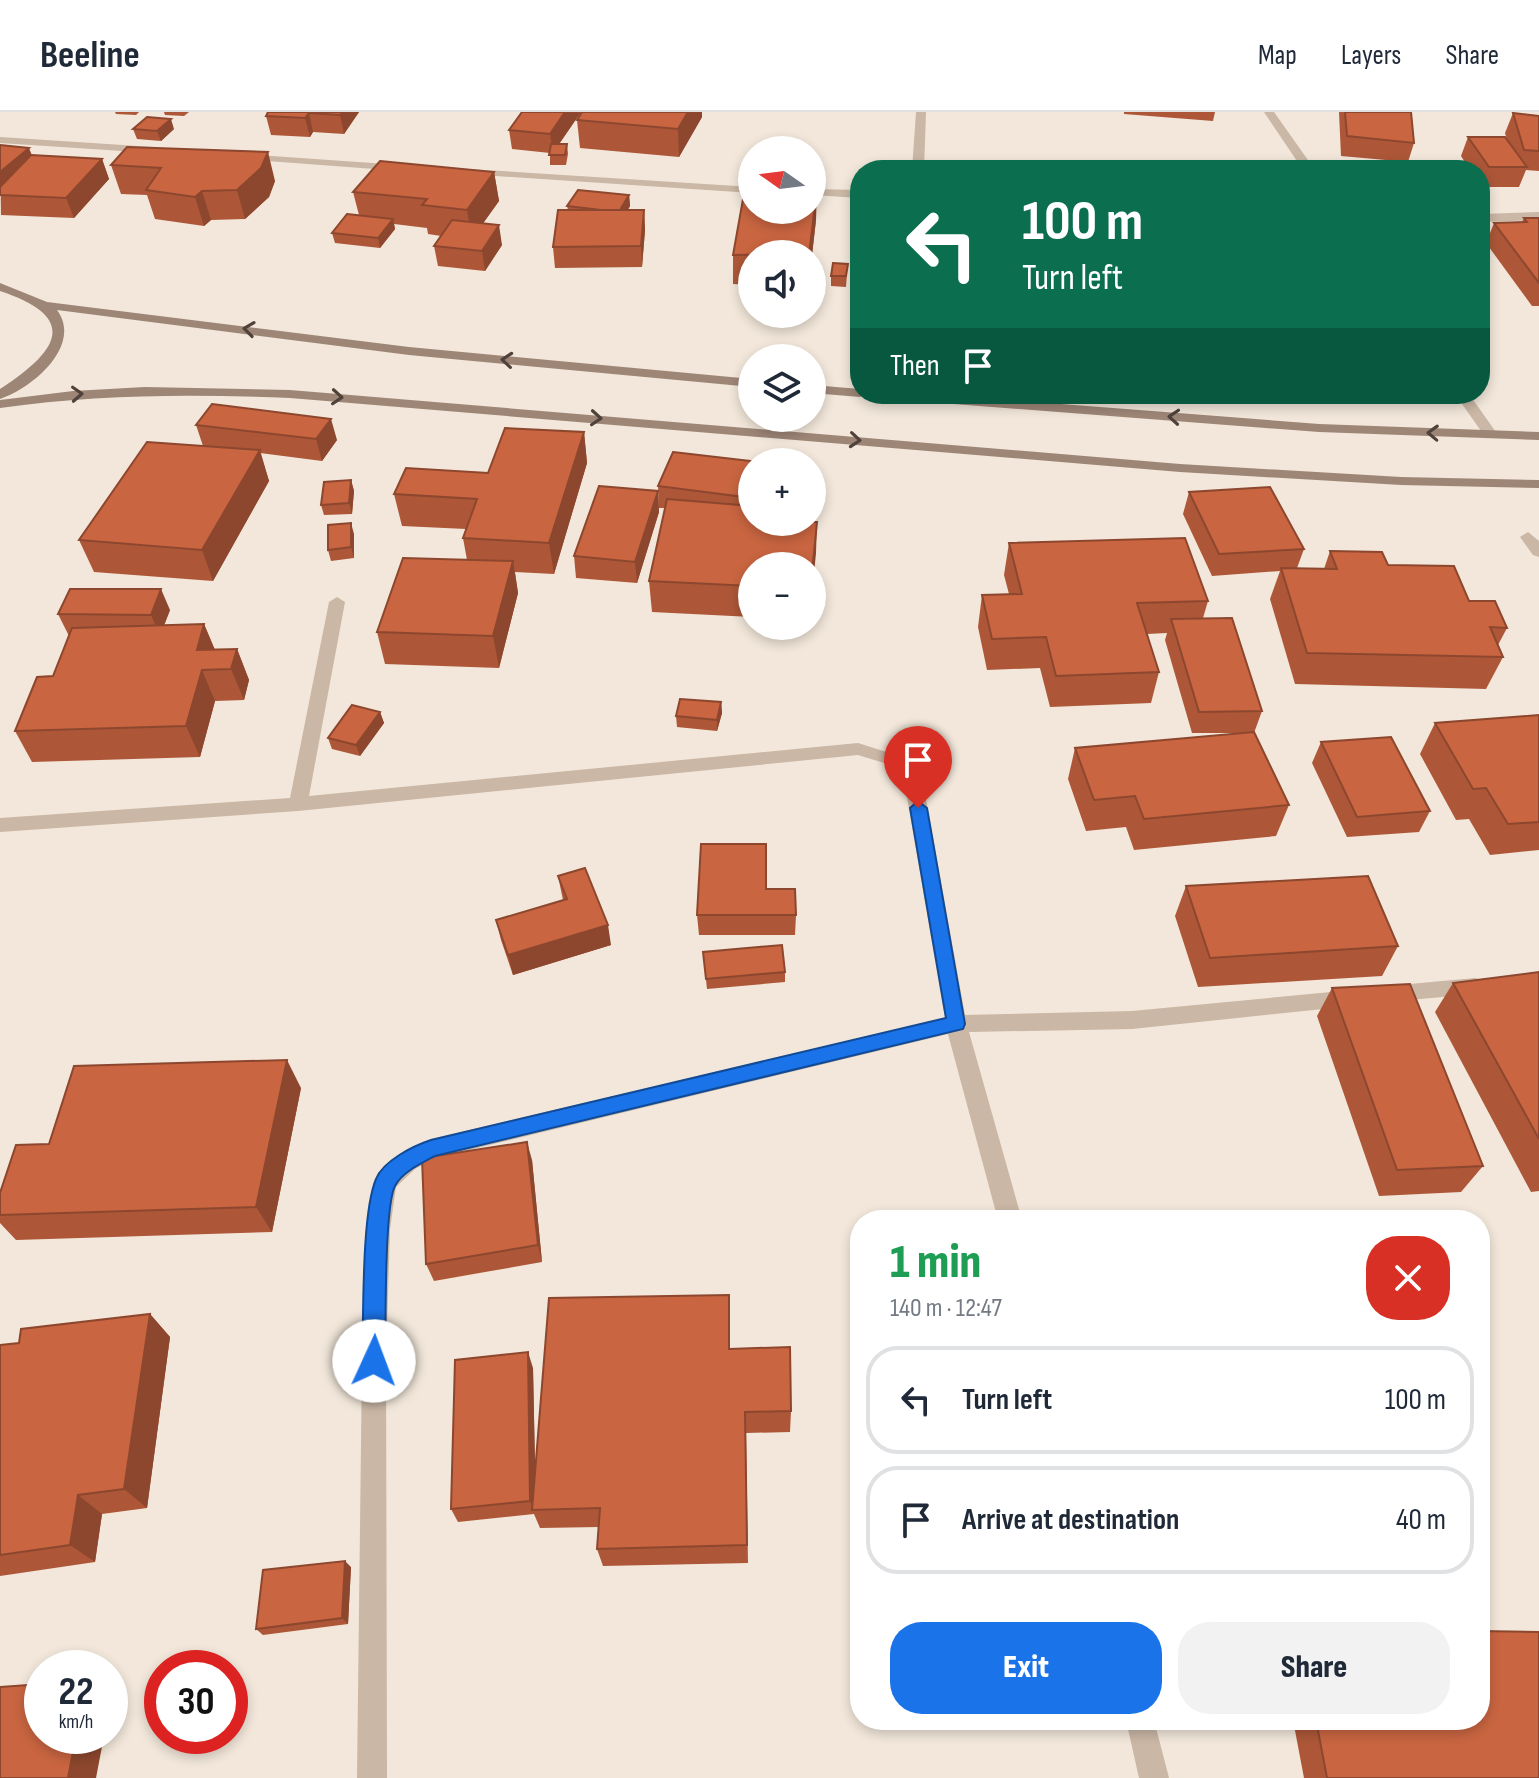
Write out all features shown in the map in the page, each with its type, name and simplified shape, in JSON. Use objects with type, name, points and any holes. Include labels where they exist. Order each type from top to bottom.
[{"type":"street","points":[[919,160],[921,112]]},
{"type":"street","points":[[1269,112],[1302,160]]},
{"type":"street","points":[[0,140],[160,151]]},
{"type":"street","points":[[238,156],[410,168]]},
{"type":"street","points":[[456,171],[738,189]]},
{"type":"street","points":[[826,193],[850,194]]},
{"type":"street","points":[[1490,218],[1539,216]]},
{"type":"street","points":[[0,287],[28,294],[49,305],[409,351],[738,382]]},
{"type":"street","points":[[0,395],[28,378],[50,358],[60,339],[59,321],[49,305]]},
{"type":"street","points":[[0,404],[60,395],[166,388],[275,393],[1180,468],[1401,481],[1539,484]]},
{"type":"street","points":[[826,390],[850,392]]},
{"type":"street","points":[[1014,404],[1319,428],[1539,436]]},
{"type":"street","points":[[1469,404],[1491,435]]},
{"type":"street","points":[[1528,537],[1539,552]]},
{"type":"street","points":[[298,804],[337,602]]},
{"type":"street","points":[[0,825],[298,804],[858,749],[890,759],[913,777],[956,1024],[1007,1210]]},
{"type":"street","points":[[372,1778],[374,1361],[378,1229],[385,1182],[407,1162],[431,1149],[956,1024],[1132,1020],[1494,984]]},
{"type":"street","points":[[1142,1730],[1154,1778]]},
{"type":"building","points":[[268,112],[342,112],[340,115],[309,113],[305,118],[266,116]]},
{"type":"building","points":[[522,112],[565,112],[550,134],[509,130]]},
{"type":"building","points":[[582,112],[688,112],[678,129],[577,120]]},
{"type":"building","points":[[1345,112],[1411,112],[1414,143],[1347,136]]},
{"type":"building","points":[[1513,113],[1539,116],[1539,151],[1524,150]]},
{"type":"building","points":[[147,117],[171,119],[157,131],[133,129]]},
{"type":"building","points":[[1468,137],[1505,137],[1527,167],[1490,167],[1490,160],[1484,160]]},
{"type":"building","points":[[551,144],[567,144],[565,155],[549,155]]},
{"type":"building","points":[[0,145],[29,148],[0,172]]},
{"type":"building","points":[[127,147],[268,152],[261,168],[237,190],[202,191],[195,197],[146,190],[161,168],[111,165]]},
{"type":"building","points":[[31,155],[102,159],[66,198],[0,195],[0,187]]},
{"type":"building","points":[[380,161],[494,172],[467,210],[422,205],[427,199],[353,192]]},
{"type":"building","points":[[578,190],[629,195],[620,210],[567,206]]},
{"type":"building","points":[[558,210],[644,210],[641,246],[553,247]]},
{"type":"building","points":[[347,214],[393,219],[378,238],[332,233]]},
{"type":"building","points":[[1524,218],[1539,218],[1539,283],[1494,223],[1527,222]]},
{"type":"building","points":[[452,220],[499,225],[482,251],[434,246]]},
{"type":"building","points":[[739,224],[813,224],[811,240],[738,240],[738,255],[733,255]]},
{"type":"building","points":[[833,263],[848,264],[846,276],[831,276]]},
{"type":"building","points":[[212,404],[331,419],[316,439],[196,425]]},
{"type":"building","points":[[505,428],[584,432],[549,543],[463,538],[477,499],[394,494],[406,468],[488,473]]},
{"type":"building","points":[[147,442],[260,450],[202,550],[79,540]]},
{"type":"building","points":[[673,452],[738,460],[738,496],[658,486]]},
{"type":"building","points":[[351,480],[349,503],[321,505],[324,482]]},
{"type":"building","points":[[599,486],[658,491],[635,562],[574,556]]},
{"type":"building","points":[[1270,487],[1304,549],[1219,554],[1189,492]]},
{"type":"building","points":[[667,499],[738,505],[738,536],[816,536],[814,552],[738,552],[738,585],[649,581]]},
{"type":"building","points":[[351,523],[351,547],[328,550],[328,525]]},
{"type":"building","points":[[1185,538],[1208,601],[1137,603],[1159,672],[1056,676],[1046,637],[992,639],[982,595],[1022,594],[1009,543]]},
{"type":"building","points":[[1330,551],[1382,552],[1388,565],[1454,566],[1469,601],[1495,601],[1507,628],[1490,627],[1503,657],[1307,653],[1281,568],[1337,569]]},
{"type":"building","points":[[403,558],[513,561],[493,636],[377,632]]},
{"type":"building","points":[[70,589],[161,589],[151,615],[58,614]]},
{"type":"building","points":[[1232,618],[1262,711],[1199,712],[1171,619]]},
{"type":"building","points":[[204,624],[197,650],[237,649],[231,669],[202,670],[186,726],[15,731],[37,677],[53,676],[72,628]]},
{"type":"building","points":[[680,699],[721,702],[717,720],[676,716]]},
{"type":"building","points":[[352,705],[380,712],[356,745],[328,738]]},
{"type":"building","points":[[1539,715],[1539,822],[1508,824],[1486,788],[1473,789],[1435,723]]},
{"type":"building","points":[[1254,732],[1289,805],[1144,819],[1135,796],[1094,800],[1075,748]]},
{"type":"building","points":[[1391,737],[1430,811],[1357,817],[1321,742]]},
{"type":"building","points":[[701,844],[766,844],[766,889],[795,889],[796,915],[697,915]]},
{"type":"building","points":[[585,868],[608,925],[508,955],[496,920],[567,899],[558,876]]},
{"type":"building","points":[[1368,876],[1398,946],[1210,958],[1186,886]]},
{"type":"building","points":[[782,945],[785,972],[706,979],[703,952]]},
{"type":"building","points":[[1539,972],[1539,1139],[1453,983]]},
{"type":"building","points":[[1410,984],[1483,1166],[1397,1170],[1332,988]]},
{"type":"building","points":[[287,1060],[256,1207],[0,1215],[0,1193],[16,1145],[49,1144],[74,1066]]},
{"type":"building","points":[[527,1142],[538,1245],[426,1264],[422,1158]]},
{"type":"building","points":[[729,1295],[729,1349],[790,1347],[791,1411],[745,1412],[747,1545],[597,1549],[600,1508],[532,1510],[549,1298]]},
{"type":"building","points":[[150,1314],[124,1489],[78,1495],[70,1545],[0,1555],[0,1345],[19,1343],[21,1329]]},
{"type":"building","points":[[528,1352],[530,1501],[451,1509],[455,1360]]},
{"type":"building","points":[[345,1561],[342,1618],[256,1629],[263,1570]]},
{"type":"building","points":[[1490,1631],[1539,1632],[1539,1778],[1327,1778],[1318,1730],[1490,1730]]},
{"type":"building","points":[[24,1685],[24,1754],[73,1754],[68,1778],[0,1778],[0,1687]]},
{"type":"route","points":[[374,1361],[378,1229],[385,1182],[407,1162],[431,1149],[956,1024],[918,808]]}]
